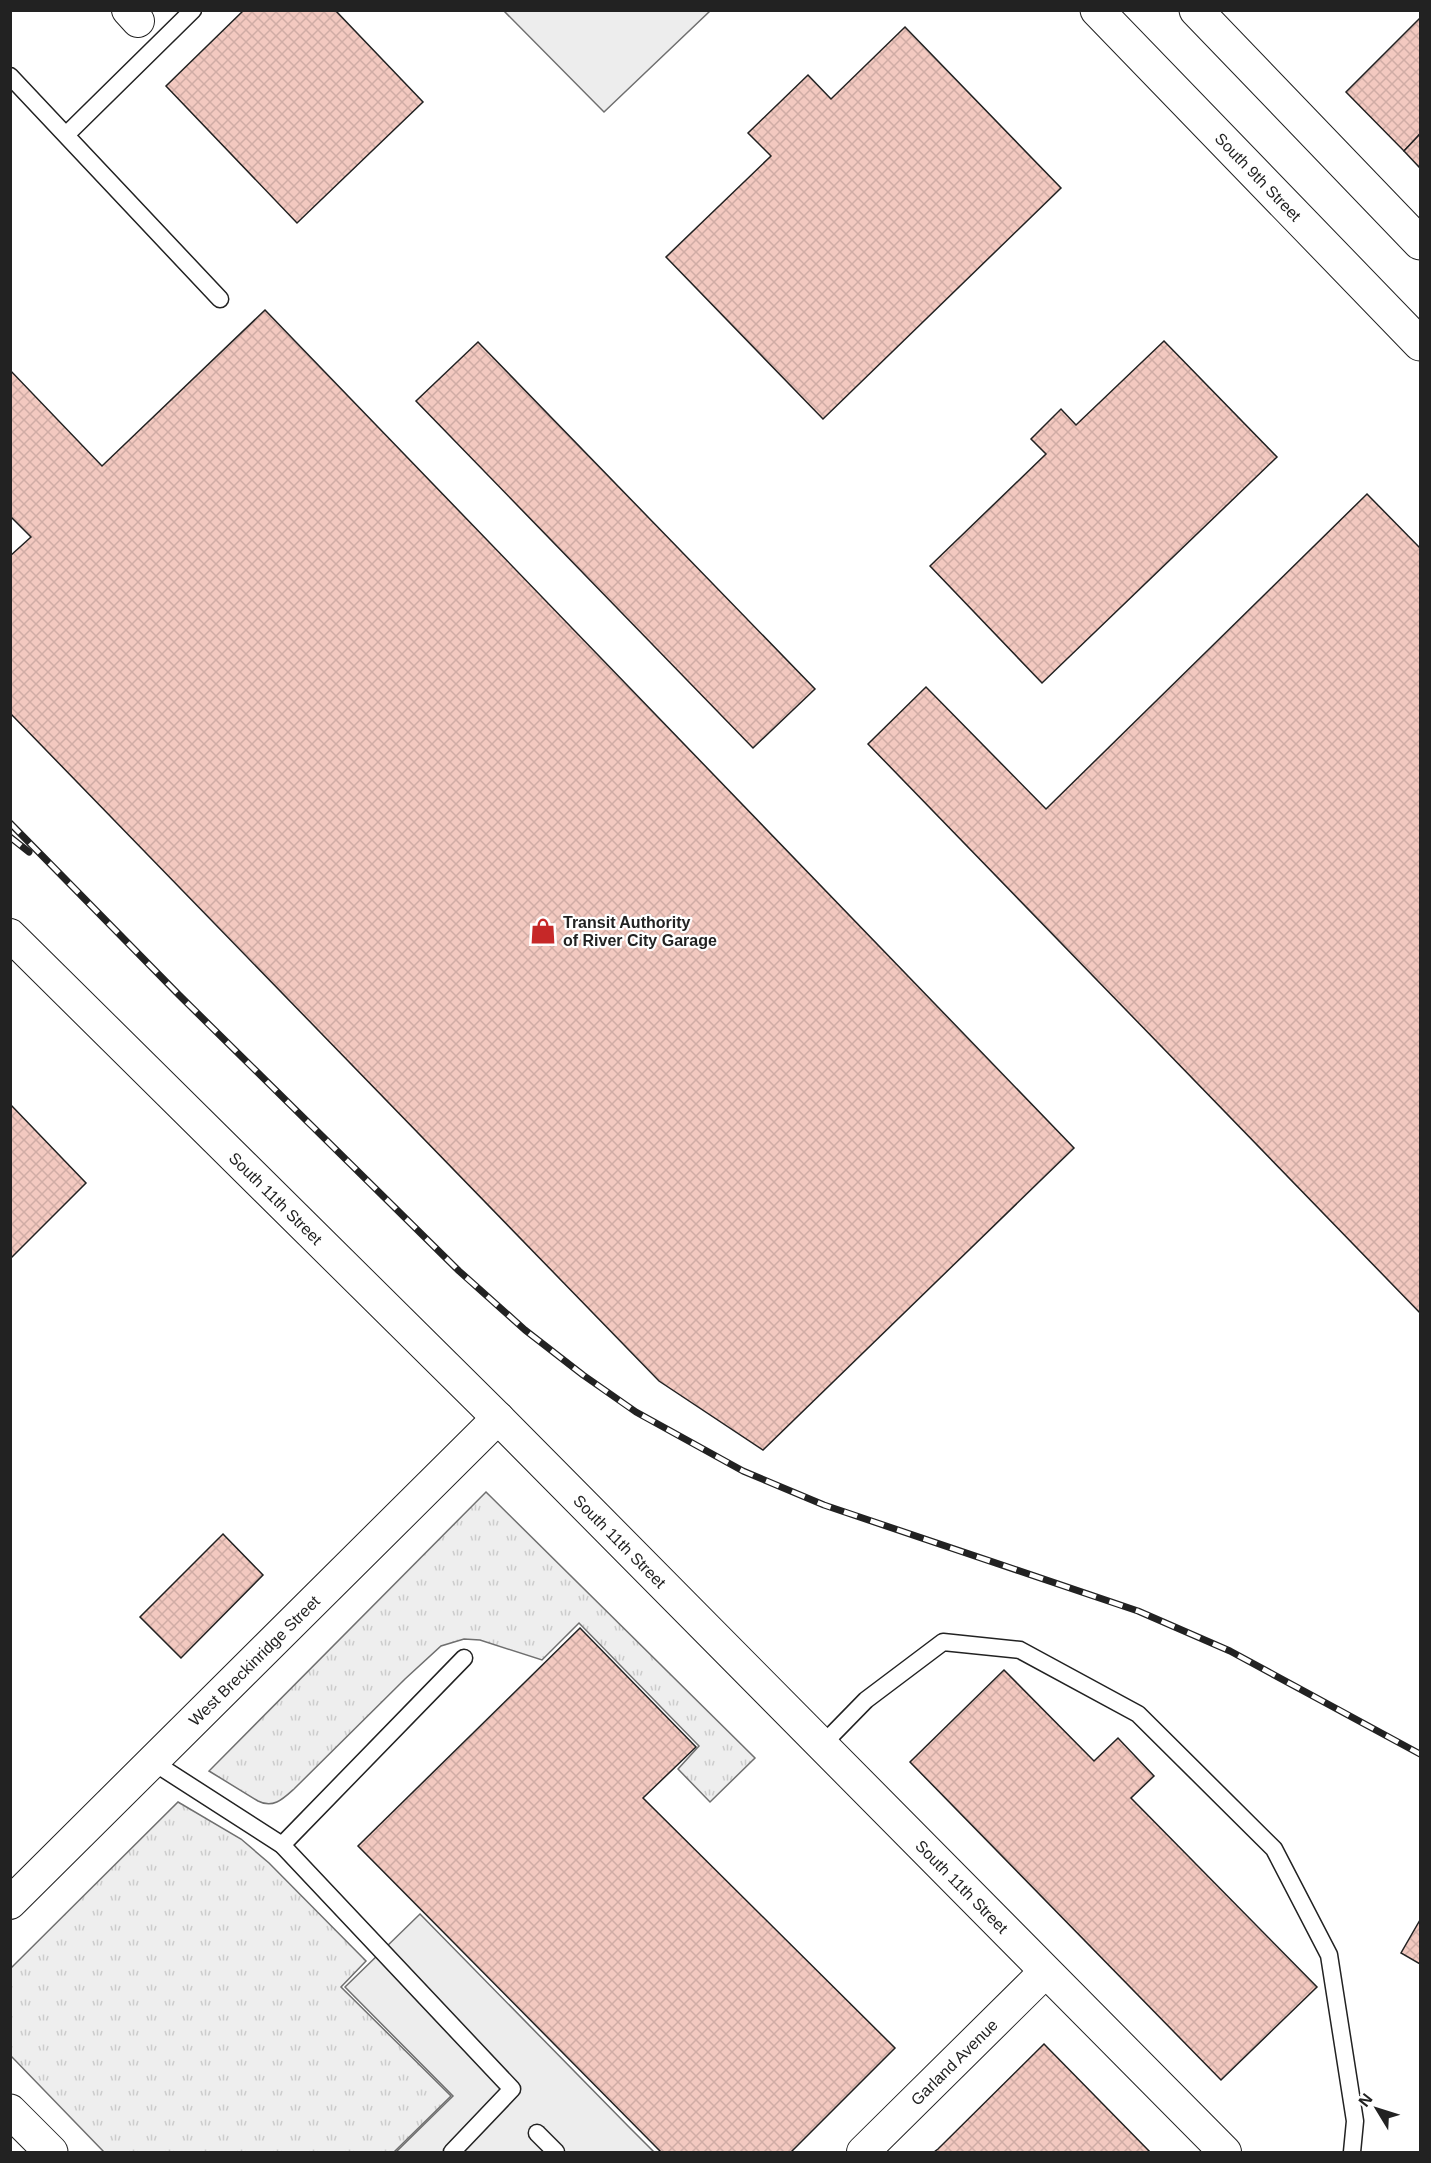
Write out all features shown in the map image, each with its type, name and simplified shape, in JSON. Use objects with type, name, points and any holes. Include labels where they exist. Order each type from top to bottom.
[{"type":"main road","name":"South 9th Street","points":[[1097,10],[1420,344]]},
{"type":"main road","points":[[1196,10],[1420,243]]},
{"type":"main road","points":[[10,2111],[44,2150]]},
{"type":"street","name":"South 11th Street","points":[[10,935],[498,1418],[1225,2152]]},
{"type":"street","name":"West Breckinridge Street","points":[[10,1904],[498,1418]]},
{"type":"street","name":"Garland Avenue","points":[[863,2152],[1045,1972]]},
{"type":"lane","points":[[67,134],[193,10]]},
{"type":"lane","points":[[133,16],[160,42]]},
{"type":"lane","points":[[10,76],[220,299]]},
{"type":"lane","points":[[822,1745],[866,1700],[943,1641],[1020,1650],[1138,1714],[1274,1849],[1329,1955],[1355,2121],[1352,2152]]},
{"type":"lane","points":[[282,1845],[464,1658]]},
{"type":"lane","points":[[153,1762],[282,1845],[512,2089],[452,2152]]},
{"type":"lane","points":[[537,2133],[555,2152]]},
{"type":"green space","points":[[486,1492],[755,1758],[710,1802],[678,1769],[699,1746],[579,1623],[542,1660],[480,1640],[464,1639],[441,1646],[278,1802],[268,1804],[258,1801],[209,1771]]},
{"type":"green space","points":[[178,1802],[241,1839],[269,1863],[366,1961],[341,1987],[451,2096],[394,2152],[104,2152],[11,2056],[11,1968]]},
{"type":"shaded area","points":[[504,11],[710,11],[604,112]]},
{"type":"shaded area","points":[[420,1914],[654,2152],[396,2152],[453,2096],[345,1987]]},
{"type":"building","points":[[244,10],[335,10],[423,102],[297,223],[166,86]]},
{"type":"building","points":[[1420,18],[1420,134],[1404,151],[1346,92]]},
{"type":"building","points":[[905,27],[1061,188],[823,419],[666,257],[771,156],[748,133],[808,75],[831,99]]},
{"type":"building","points":[[1420,134],[1420,168],[1404,151]]},
{"type":"building","name":"Transit Authority of River City Garage","points":[[265,310],[1074,1148],[763,1450],[659,1381],[10,713],[10,556],[31,537],[10,516],[10,370],[102,466]]},
{"type":"building","points":[[1164,341],[1277,457],[1042,683],[930,566],[1046,454],[1031,439],[1061,409],[1076,425]]},
{"type":"building","points":[[478,342],[815,689],[753,748],[416,401]]},
{"type":"building","points":[[1367,494],[1420,548],[1420,1313],[868,744],[926,687],[1046,809]]},
{"type":"building","points":[[10,1104],[86,1183],[10,1259]]},
{"type":"building","points":[[223,1534],[263,1575],[181,1658],[140,1617]]},
{"type":"building","points":[[580,1628],[696,1747],[643,1798],[895,2048],[791,2152],[661,2152],[358,1846]]},
{"type":"building","points":[[1004,1670],[1094,1761],[1118,1738],[1154,1776],[1131,1798],[1317,1987],[1221,2080],[910,1762]]},
{"type":"building","points":[[1420,1920],[1420,1964],[1401,1953]]},
{"type":"building","points":[[1044,2044],[1150,2152],[934,2152],[938,2149]]},
{"type":"railway","points":[[10,823],[179,995],[459,1271],[525,1330],[636,1412],[743,1471],[824,1505],[1138,1611],[1230,1651],[1420,1754]]},
{"type":"railway","points":[[10,837],[29,852]]},
{"type":"place","name":"Transit Authority of River City Garage","points":[[543,931]]}]
